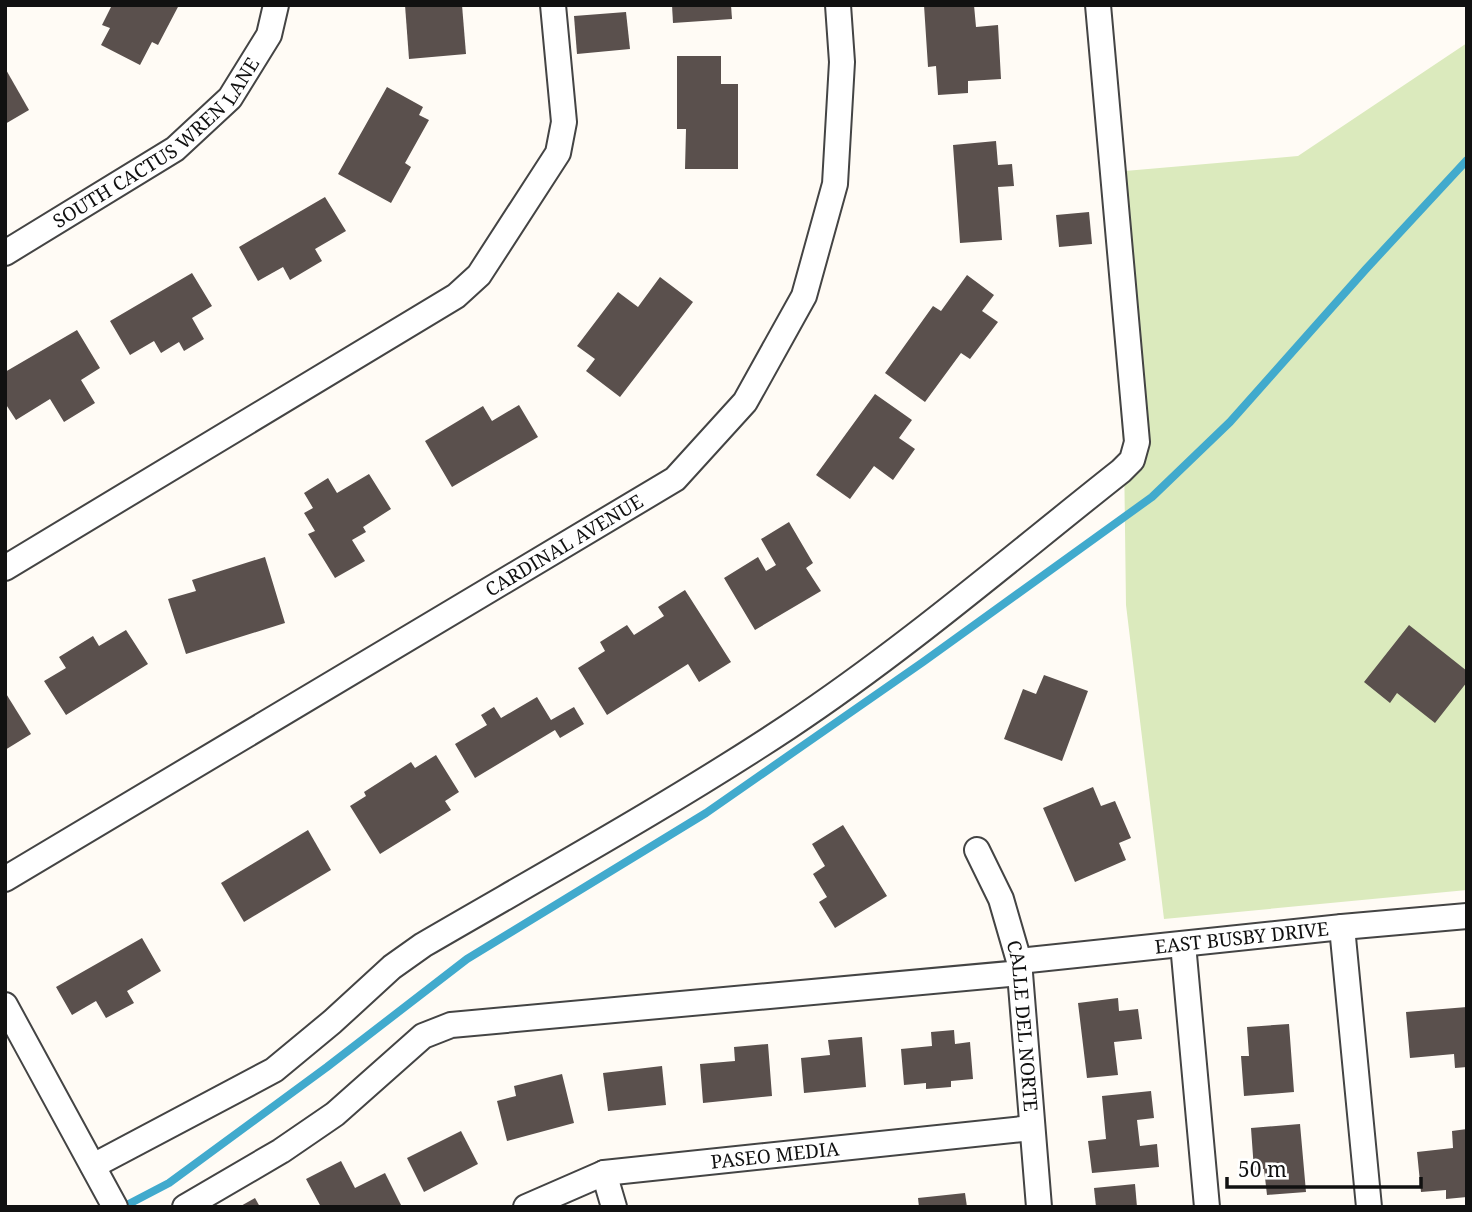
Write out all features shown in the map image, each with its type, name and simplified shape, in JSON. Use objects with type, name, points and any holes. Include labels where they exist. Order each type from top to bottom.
[{"type":"street","name":"SOUTH CACTUS WREN LANE","points":[[5,253],[175,149],[230,98],[270,35],[276,5]]},
{"type":"street","points":[[5,569],[444,303],[480,275],[558,153],[564,122],[554,5]]},
{"type":"street","name":"CARDINAL AVENUE","points":[[5,879],[675,479],[745,402],[804,296],[835,184],[842,62],[838,5]]},
{"type":"street","points":[[93,1166],[274,1070],[332,1022],[391,967],[423,945],[648,814],[788,727],[910,639],[1132,460],[1137,442],[1098,5]]},
{"type":"street","name":"CALLE DEL NORTE","points":[[977,850],[1000,899],[1019,967],[1039,1207]]},
{"type":"street","name":"EAST BUSBY DRIVE","points":[[185,1207],[292,1144],[335,1114],[423,1036],[451,1024],[1019,967],[1183,944],[1467,916]]},
{"type":"street","points":[[1342,927],[1369,1207]]},
{"type":"street","points":[[1183,944],[1207,1207]]},
{"type":"street","points":[[5,1004],[115,1207]]},
{"type":"street","name":"PASEO MEDIA","points":[[526,1207],[604,1173],[1032,1128]]},
{"type":"street","points":[[604,1173],[614,1207]]},
{"type":"green space","points":[[1467,43],[1467,890],[1164,919],[1126,605],[1124,453],[1100,176],[1125,171],[1298,156]]},
{"type":"building","points":[[112,5],[179,5],[158,45],[152,42],[140,65],[101,45],[110,28],[102,25]]},
{"type":"building","points":[[405,5],[462,5],[466,54],[409,59]]},
{"type":"building","points":[[672,5],[731,5],[732,19],[673,23]]},
{"type":"building","points":[[924,5],[974,5],[976,27],[998,25],[1001,79],[968,81],[968,93],[938,95],[936,66],[928,67]]},
{"type":"building","points":[[626,12],[630,49],[577,54],[574,16]]},
{"type":"building","points":[[677,56],[721,56],[721,84],[738,84],[738,169],[685,169],[686,129],[677,129]]},
{"type":"building","points":[[5,68],[29,110],[5,124]]},
{"type":"building","points":[[387,87],[423,107],[419,115],[429,120],[405,163],[411,167],[391,203],[338,174]]},
{"type":"building","points":[[996,141],[998,165],[1012,164],[1014,186],[998,187],[1002,240],[960,243],[953,145]]},
{"type":"building","points":[[325,197],[346,231],[315,249],[322,261],[290,280],[283,267],[258,281],[239,247]]},
{"type":"building","points":[[1089,212],[1092,244],[1059,247],[1056,215]]},
{"type":"building","points":[[192,273],[212,306],[192,318],[204,339],[184,351],[179,342],[161,353],[154,341],[130,355],[110,321]]},
{"type":"building","points":[[967,275],[994,295],[982,311],[998,322],[970,359],[961,353],[925,402],[885,373],[933,306],[941,311]]},
{"type":"building","points":[[660,277],[693,302],[620,397],[586,371],[595,359],[577,346],[618,292],[638,307]]},
{"type":"building","points":[[77,330],[100,368],[81,380],[95,403],[64,422],[50,399],[16,420],[5,403],[5,372]]},
{"type":"building","points":[[875,394],[912,420],[899,438],[915,449],[893,480],[874,466],[850,499],[816,475]]},
{"type":"building","points":[[519,405],[538,437],[452,487],[425,441],[483,406],[492,421]]},
{"type":"building","points":[[369,474],[391,509],[363,527],[366,532],[352,540],[365,561],[335,578],[308,534],[315,531],[304,513],[313,508],[304,493],[328,478],[337,493]]},
{"type":"building","points":[[789,522],[813,563],[806,568],[821,591],[755,630],[724,578],[758,557],[766,571],[776,565],[761,539]]},
{"type":"building","points":[[265,557],[285,623],[186,654],[168,599],[196,591],[192,580]]},
{"type":"building","points":[[685,590],[731,662],[699,682],[688,664],[607,715],[578,668],[605,651],[600,642],[627,625],[634,635],[664,616],[658,607]]},
{"type":"building","points":[[1409,625],[1467,671],[1467,682],[1435,723],[1397,693],[1390,703],[1364,682]]},
{"type":"building","points":[[126,630],[148,664],[66,715],[44,681],[66,668],[59,657],[93,636],[99,646]]},
{"type":"building","points":[[1044,675],[1088,691],[1062,761],[1004,739],[1023,689],[1036,694]]},
{"type":"building","points":[[5,692],[31,734],[5,750]]},
{"type":"building","points":[[537,697],[551,720],[574,707],[584,724],[560,738],[555,730],[475,778],[455,744],[487,725],[481,715],[494,707],[501,718]]},
{"type":"building","points":[[436,755],[459,792],[445,801],[451,810],[380,854],[350,806],[366,796],[364,792],[411,762],[415,768]]},
{"type":"building","points":[[1093,787],[1101,806],[1115,801],[1131,838],[1119,843],[1126,860],[1075,882],[1043,808]]},
{"type":"building","points":[[843,825],[887,896],[835,928],[819,902],[827,897],[813,874],[825,866],[812,844]]},
{"type":"building","points":[[308,830],[331,870],[244,922],[221,883]]},
{"type":"building","points":[[142,938],[161,971],[127,991],[134,1003],[106,1018],[96,1001],[72,1015],[56,987]]},
{"type":"building","points":[[1118,998],[1119,1011],[1138,1009],[1142,1039],[1114,1042],[1118,1075],[1087,1078],[1078,1003]]},
{"type":"building","points":[[1467,1007],[1467,1067],[1455,1068],[1454,1054],[1410,1058],[1406,1012]]},
{"type":"building","points":[[1289,1024],[1294,1092],[1244,1096],[1241,1056],[1249,1056],[1247,1027]]},
{"type":"building","points":[[954,1030],[955,1044],[970,1042],[973,1079],[951,1081],[951,1087],[926,1089],[926,1083],[904,1085],[901,1049],[932,1046],[931,1032]]},
{"type":"building","points":[[862,1037],[866,1087],[804,1093],[801,1058],[830,1055],[828,1040]]},
{"type":"building","points":[[768,1044],[772,1096],[703,1103],[700,1064],[735,1061],[734,1047]]},
{"type":"building","points":[[662,1066],[666,1105],[608,1111],[603,1073]]},
{"type":"building","points":[[562,1074],[574,1123],[507,1141],[497,1101],[516,1096],[514,1086]]},
{"type":"building","points":[[1151,1091],[1154,1118],[1137,1120],[1140,1146],[1157,1144],[1159,1167],[1092,1173],[1088,1141],[1106,1139],[1102,1096]]},
{"type":"building","points":[[1300,1124],[1306,1192],[1267,1195],[1264,1169],[1254,1170],[1251,1128]]},
{"type":"building","points":[[1467,1129],[1467,1197],[1446,1199],[1446,1190],[1421,1192],[1417,1152],[1453,1148],[1452,1131]]},
{"type":"building","points":[[461,1131],[478,1164],[424,1192],[407,1158]]},
{"type":"building","points":[[341,1161],[355,1188],[385,1173],[402,1207],[321,1207],[306,1179]]},
{"type":"building","points":[[1135,1184],[1137,1207],[1096,1207],[1094,1188]]},
{"type":"building","points":[[965,1193],[967,1207],[919,1207],[918,1198]]},
{"type":"building","points":[[255,1198],[260,1207],[239,1207]]},
{"type":"waterway","points":[[123,1207],[169,1183],[327,1067],[467,959],[706,813],[923,662],[1152,497],[1230,422],[1467,160]]}]
